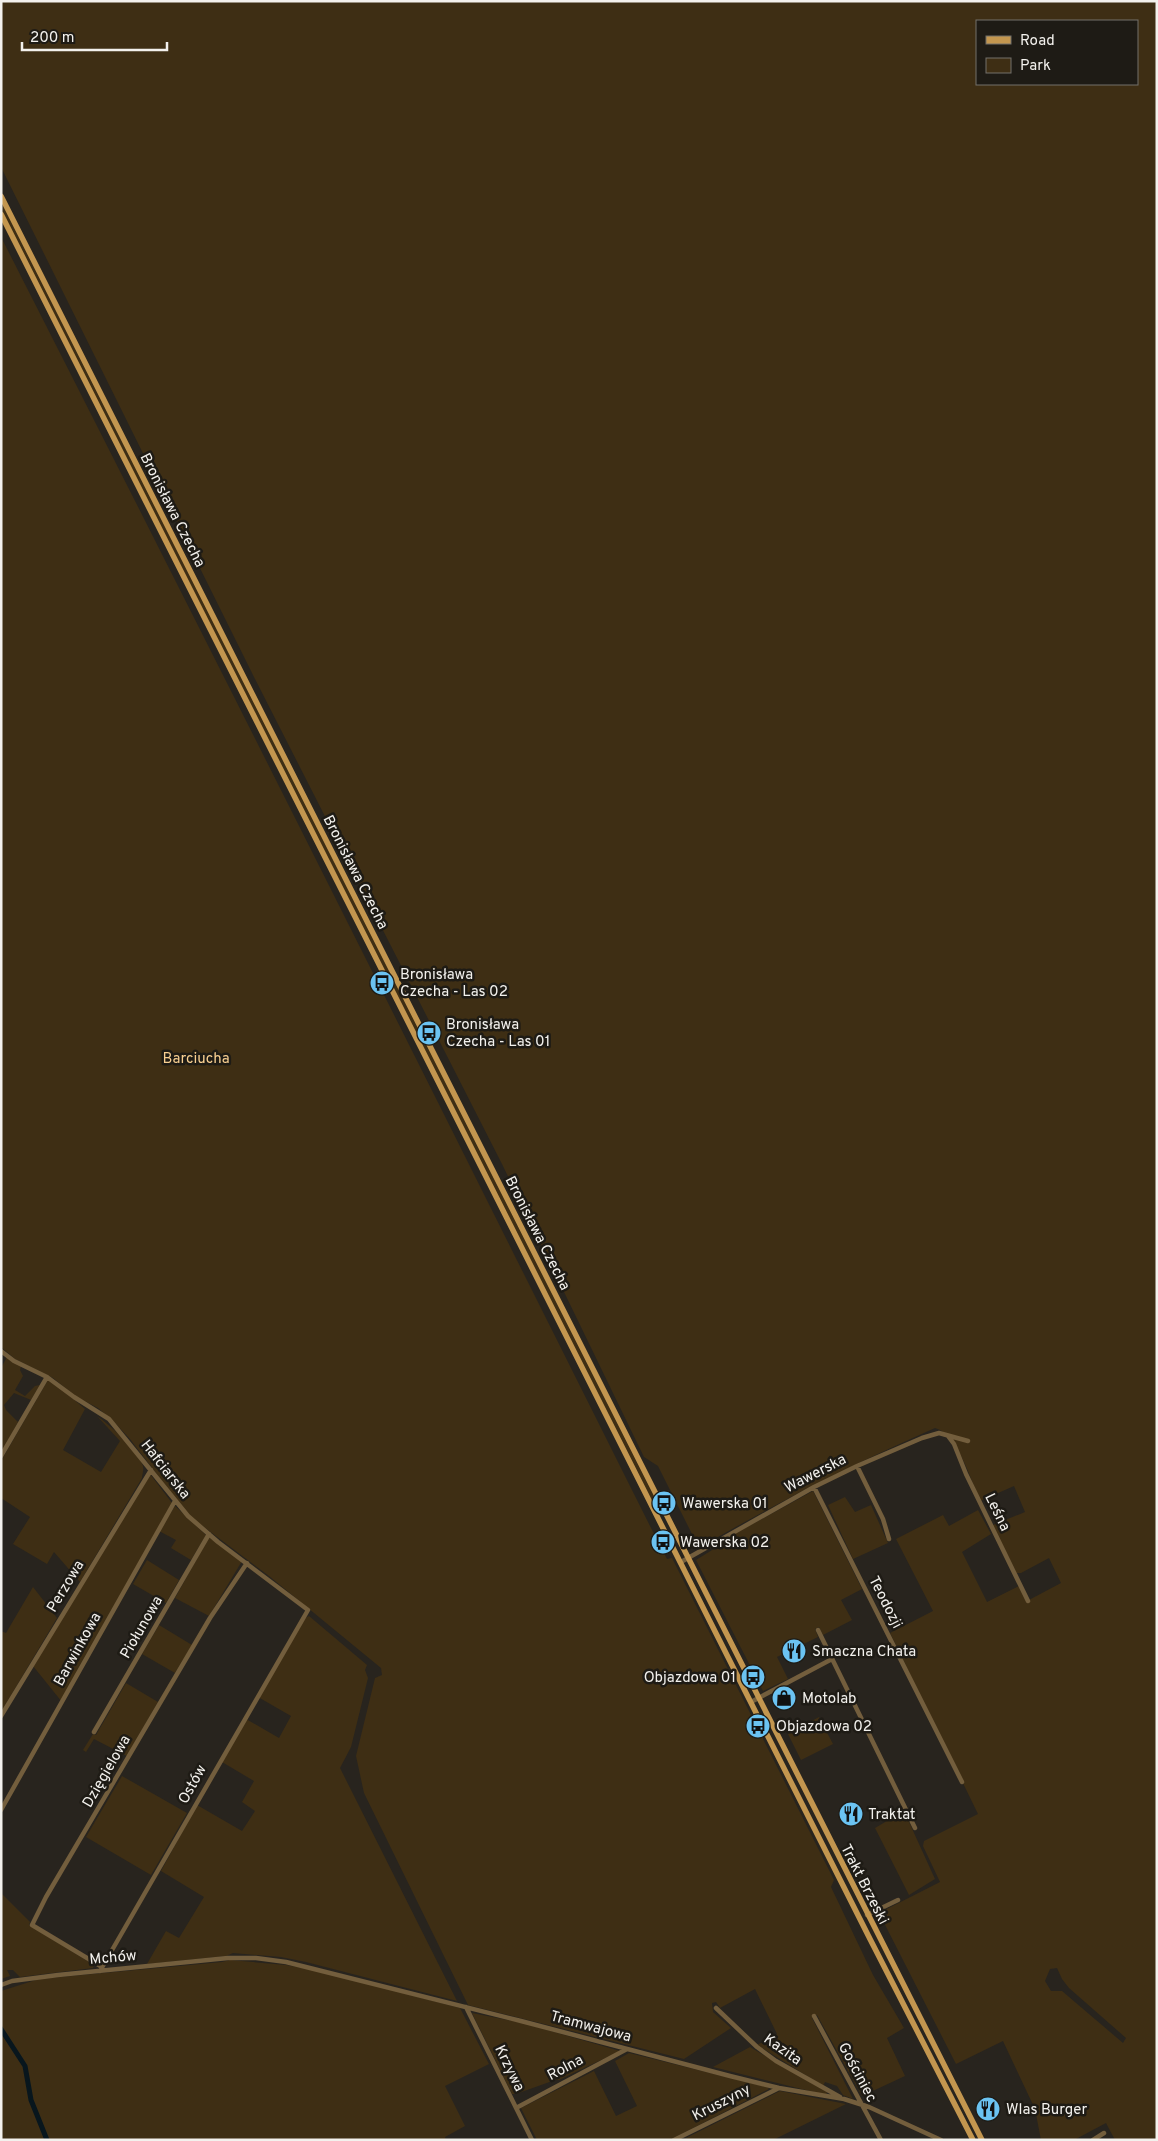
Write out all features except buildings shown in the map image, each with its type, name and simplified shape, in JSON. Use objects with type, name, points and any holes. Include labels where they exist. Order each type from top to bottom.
[{"type":"main road","name":"Bronisława Czecha","points":[[1,196],[688,1558]]},
{"type":"main road","name":"Bronisława Czecha","points":[[1,214],[681,1562]]},
{"type":"main road","name":"Trakt Brzeski","points":[[688,1558],[982,2140]]},
{"type":"main road","name":"Trakt Brzeski","points":[[681,1562],[973,2140]]},
{"type":"street","name":"Hafciarska","points":[[1,1351],[14,1361],[47,1376],[74,1397],[109,1419],[175,1501],[209,1534],[308,1610]]},
{"type":"street","points":[[1,1456],[47,1376]]},
{"type":"street","name":"Wawerska","points":[[681,1562],[814,1487],[857,1466],[932,1434],[947,1435],[968,1441]]},
{"type":"street","name":"Leśna","points":[[947,1435],[954,1444],[966,1474],[1028,1601]]},
{"type":"street","points":[[857,1466],[883,1519],[889,1539]]},
{"type":"street","name":"Perzowa","points":[[1,1716],[151,1470]]},
{"type":"street","name":"Teodozji","points":[[814,1487],[962,1782]]},
{"type":"street","name":"Barwinkowa","points":[[1,1810],[175,1501]]},
{"type":"street","name":"Piołunowa","points":[[94,1732],[209,1534]]},
{"type":"street","name":"Dzięgielowa","points":[[101,1969],[32,1925],[51,1889],[205,1627],[247,1563]]},
{"type":"street","name":"Ostów","points":[[101,1969],[308,1610]]},
{"type":"street","points":[[818,1630],[914,1828]]},
{"type":"street","points":[[751,1702],[832,1659]]},
{"type":"street","points":[[867,1915],[898,1900]]},
{"type":"street","name":"Mchów","points":[[1,1985],[31,1978],[101,1969],[228,1958]]},
{"type":"street","name":"Tramwajowa","points":[[228,1958],[256,1958],[286,1962],[779,2088],[844,2099],[941,2140]]},
{"type":"street","name":"Krzywa","points":[[466,2007],[532,2140]]},
{"type":"street","name":"Kazita","points":[[716,2008],[757,2047],[801,2077],[844,2099]]},
{"type":"street","name":"Gościniec","points":[[814,2016],[878,2139]]},
{"type":"street","name":"Rolna","points":[[516,2108],[627,2048]]},
{"type":"street","name":"Kruszyny","points":[[674,2140],[779,2088]]},
{"type":"street","points":[[1093,2140],[1104,2133]]},
{"type":"green space","points":[[1,1],[1157,1],[1157,2140],[1115,2140],[1106,2123],[1074,2140],[1041,2140],[1035,2109],[1003,2041],[956,2064],[879,1913],[940,1882],[923,1846],[924,1841],[978,1814],[890,1633],[933,1611],[896,1539],[943,1515],[949,1526],[978,1510],[991,1534],[962,1552],[987,1602],[1019,1586],[1027,1601],[1061,1583],[1049,1558],[1021,1573],[1016,1573],[993,1525],[1025,1512],[1014,1486],[980,1501],[957,1448],[943,1432],[935,1428],[815,1485],[699,1548],[658,1466],[644,1457],[502,1164],[253,675],[1,167]],"holes":[[[1057,1968],[1069,1988],[1126,2038],[1123,2043],[1062,1991],[1051,1991],[1045,1981],[1050,1969]]]},
{"type":"green space","points":[[1,202],[663,1514],[660,1516],[1,209]]},
{"type":"green space","name":"Barciucha","points":[[1,237],[649,1524],[667,1559],[672,1558],[834,1880],[831,1887],[873,1975],[904,2028],[887,2038],[905,2076],[862,2096],[817,2015],[812,2018],[853,2099],[843,2095],[837,2086],[825,2082],[823,2086],[757,2045],[777,2034],[755,1989],[720,2008],[716,2002],[712,2003],[713,2012],[731,2028],[684,2059],[468,2005],[364,1793],[356,1756],[375,1678],[382,1675],[381,1668],[269,1576],[188,1515],[130,1439],[98,1408],[75,1396],[53,1378],[15,1359],[1,1347]]},
{"type":"green space","points":[[7,1357],[21,1366],[20,1370],[23,1376],[15,1390],[25,1396],[35,1386],[40,1385],[31,1400],[14,1393],[4,1405],[6,1410],[18,1422],[1,1454],[1,1368]]},
{"type":"green space","points":[[49,1378],[85,1409],[63,1450],[101,1472],[120,1441],[97,1416],[130,1446],[136,1453],[143,1468],[142,1478],[80,1582],[54,1552],[47,1564],[13,1544],[30,1517],[1,1498],[1,1461]]},
{"type":"green space","points":[[150,1474],[172,1503],[78,1669],[62,1702],[33,1666]]},
{"type":"green space","points":[[813,1491],[862,1589],[841,1600],[852,1620],[823,1635],[819,1627],[815,1629],[818,1637],[777,1657],[788,1679],[763,1691],[696,1560],[717,1547],[718,1543]]},
{"type":"green space","points":[[845,1497],[855,1512],[871,1505],[888,1543],[853,1559],[828,1505]]},
{"type":"green space","points":[[175,1506],[206,1535],[191,1560],[171,1548],[176,1540],[159,1531]]},
{"type":"green space","points":[[209,1537],[242,1561],[209,1616],[175,1598]]},
{"type":"green space","points":[[147,1560],[179,1580],[166,1603],[133,1584]]},
{"type":"green space","points":[[33,1587],[57,1618],[1,1712],[1,1631],[6,1633]]},
{"type":"green space","points":[[309,1616],[367,1665],[365,1670],[368,1678],[351,1747],[340,1768],[457,2001],[281,1957],[233,1953],[226,1956],[147,1964],[166,1931],[179,1938],[204,1897],[161,1871],[197,1805],[242,1831],[255,1811],[242,1802],[254,1781],[222,1762],[246,1719],[279,1738],[291,1716],[258,1697],[305,1618]]},
{"type":"green space","points":[[159,1625],[192,1645],[175,1673],[142,1654]]},
{"type":"green space","points":[[126,1683],[158,1702],[127,1756],[94,1739],[86,1752],[83,1750],[93,1734],[96,1735]]},
{"type":"green space","points":[[819,1717],[833,1744],[801,1760],[788,1734]]},
{"type":"green space","points":[[122,1776],[187,1813],[151,1875],[86,1837]]},
{"type":"green space","points":[[904,1811],[935,1879],[909,1895],[875,1828]]},
{"type":"green space","points":[[1,1893],[30,1922],[29,1925],[94,1965],[93,1968],[20,1977],[13,1970],[7,1970],[10,1976],[1,1979],[3,1970],[1,1970]]},
{"type":"green space","points":[[230,1960],[286,1965],[323,1972],[460,2008],[489,2064],[445,2086],[465,2126],[445,2137],[446,2140],[1,2140],[1,1991],[39,1979]]},
{"type":"green space","points":[[472,2013],[523,2023],[620,2051],[559,2080],[512,2094]]},
{"type":"green space","points":[[750,2047],[827,2092],[826,2095],[713,2067]]},
{"type":"green space","points":[[629,2053],[769,2089],[670,2140],[537,2140],[521,2108],[594,2071],[616,2116],[637,2106],[615,2061]]},
{"type":"green space","points":[[780,2091],[846,2104],[773,2140],[682,2140]]},
{"type":"waterway","points":[[1,2029],[25,2066],[31,2100],[47,2140]]},
{"type":"place","name":"Bronisława Czecha - Las 02","points":[[382,983]]},
{"type":"place","name":"Bronisława Czecha - Las 01","points":[[429,1033]]},
{"type":"place","name":"Wawerska 01","points":[[664,1503]]},
{"type":"place","name":"Wawerska 02","points":[[663,1542]]},
{"type":"place","name":"Smaczna Chata","points":[[794,1651]]},
{"type":"place","name":"Objazdowa 01","points":[[753,1677]]},
{"type":"place","name":"Motolab","points":[[784,1698]]},
{"type":"place","name":"Objazdowa 02","points":[[758,1726]]},
{"type":"place","name":"Traktat","points":[[851,1814]]},
{"type":"place","name":"Wlas Burger","points":[[988,2109]]}]
